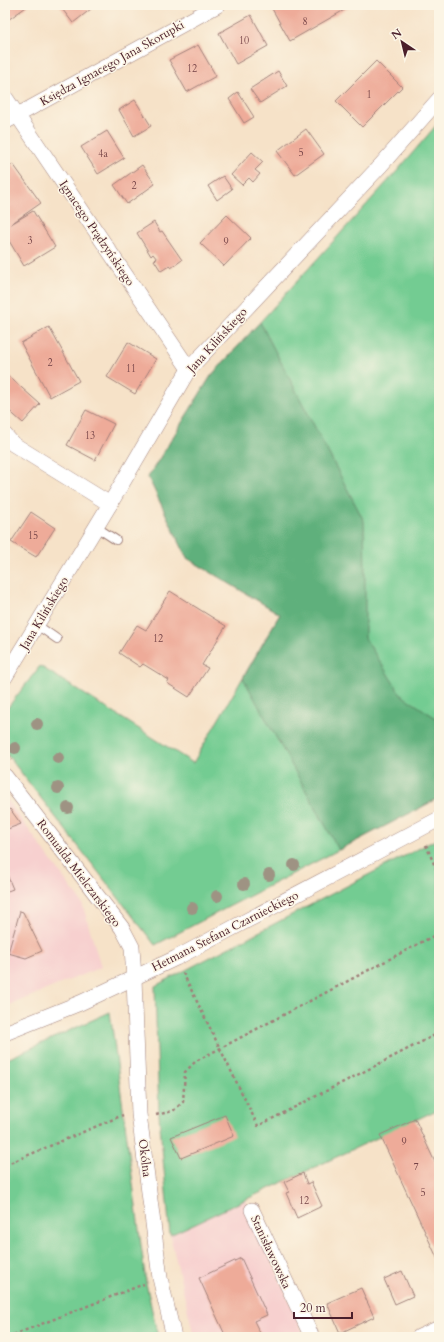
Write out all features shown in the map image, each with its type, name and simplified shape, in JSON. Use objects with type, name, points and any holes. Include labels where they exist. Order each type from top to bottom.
[{"type":"street","name":"Księdza Ignacego Jana Skorupki","points":[[11,118],[218,5]]},
{"type":"street","name":"Ignacego Prądzyńskiego","points":[[5,97],[11,118],[189,369]]},
{"type":"street","name":"Jana Kilińskiego","points":[[5,677],[110,504],[189,369],[381,164],[439,99]]},
{"type":"street","points":[[5,435],[13,444],[110,504]]},
{"type":"street","name":"Romualda Mielczarskiego","points":[[5,776],[122,928],[132,946],[134,978]]},
{"type":"street","name":"Hetmana Stefana Czarnieckiego","points":[[5,1033],[80,1003],[176,958],[439,819]]},
{"type":"street","name":"Okólna","points":[[134,978],[139,1114],[160,1278],[174,1337]]},
{"type":"street","name":"Stanisławowska","points":[[252,1210],[312,1337]]},
{"type":"street","points":[[419,1337],[439,1328]]},
{"type":"lane","points":[[96,527],[116,540]]},
{"type":"lane","points":[[37,625],[57,639]]},
{"type":"path","points":[[426,845],[439,876]]},
{"type":"path","points":[[159,1115],[173,1112],[183,1102],[185,1072],[196,1061],[439,933]]},
{"type":"path","points":[[183,972],[258,1126],[439,1033]]},
{"type":"path","points":[[5,1165],[124,1115]]},
{"type":"path","points":[[8,1337],[146,1283]]},
{"type":"shaded area","points":[[5,797],[82,903],[101,967],[5,1007]]},
{"type":"shaded area","points":[[245,1200],[305,1337],[194,1337],[170,1235]]},
{"type":"green space","points":[[439,122],[439,798],[155,945],[5,752],[5,711],[40,666],[193,763],[280,614],[187,558],[148,477],[211,376],[397,171]]},
{"type":"green space","points":[[260,322],[364,521],[365,638],[401,695],[439,720],[439,798],[339,850],[243,678],[280,614],[187,558],[148,477],[211,376]]},
{"type":"green space","points":[[439,838],[439,1109],[170,1235],[159,1115],[155,986]]},
{"type":"green space","points":[[110,1012],[146,1283],[158,1337],[5,1337],[5,1060]]},
{"type":"building","points":[[5,5],[29,5],[5,22]]},
{"type":"building","points":[[59,5],[96,5],[73,23]]},
{"type":"building","points":[[270,5],[353,5],[290,41]]},
{"type":"building","points":[[251,15],[268,46],[236,64],[219,33]]},
{"type":"building","points":[[198,45],[216,76],[187,92],[169,60]]},
{"type":"building","points":[[376,61],[402,87],[362,127],[336,101]]},
{"type":"building","points":[[278,71],[287,86],[260,103],[250,89]]},
{"type":"building","points":[[238,92],[254,117],[244,123],[229,99]]},
{"type":"building","points":[[135,100],[151,126],[134,136],[119,110]]},
{"type":"building","points":[[306,129],[324,154],[295,175],[277,151]]},
{"type":"building","points":[[107,131],[124,158],[98,174],[81,147]]},
{"type":"building","points":[[252,152],[263,162],[255,170],[260,174],[253,182],[249,178],[242,185],[231,175]]},
{"type":"building","points":[[13,164],[41,203],[11,224],[33,211],[55,247],[24,266],[5,234],[5,170]]},
{"type":"building","points":[[142,165],[155,184],[127,204],[114,185]]},
{"type":"building","points":[[223,176],[232,189],[217,200],[208,186]]},
{"type":"building","points":[[227,215],[251,238],[224,266],[200,243]]},
{"type":"building","points":[[154,222],[182,260],[171,268],[169,266],[161,271],[154,260],[157,259],[153,254],[151,256],[137,233]]},
{"type":"building","points":[[49,327],[79,381],[50,397],[21,343]]},
{"type":"building","points":[[128,342],[156,359],[135,394],[107,377]]},
{"type":"building","points":[[5,373],[40,404],[23,423],[5,407]]},
{"type":"building","points":[[86,410],[114,424],[95,460],[67,445]]},
{"type":"building","points":[[31,512],[55,528],[36,557],[11,542]]},
{"type":"building","points":[[170,591],[226,626],[202,665],[208,668],[189,697],[167,683],[169,680],[143,664],[140,667],[119,653],[137,625],[146,630]]},
{"type":"building","points":[[10,809],[21,824],[5,830],[5,812]]},
{"type":"building","points":[[5,870],[13,889],[5,892]]},
{"type":"building","points":[[20,911],[23,912],[42,951],[26,958],[8,953]]},
{"type":"building","points":[[225,1115],[234,1136],[181,1158],[171,1137]]},
{"type":"building","points":[[415,1119],[439,1171],[439,1262],[380,1135]]},
{"type":"building","points":[[303,1173],[307,1184],[311,1182],[322,1206],[297,1218],[286,1193],[289,1192],[284,1182]]},
{"type":"building","points":[[241,1258],[267,1315],[254,1321],[262,1337],[226,1337],[199,1278]]},
{"type":"building","points":[[402,1271],[413,1296],[395,1304],[384,1279]]},
{"type":"building","points":[[361,1288],[374,1317],[340,1333],[327,1303]]}]
